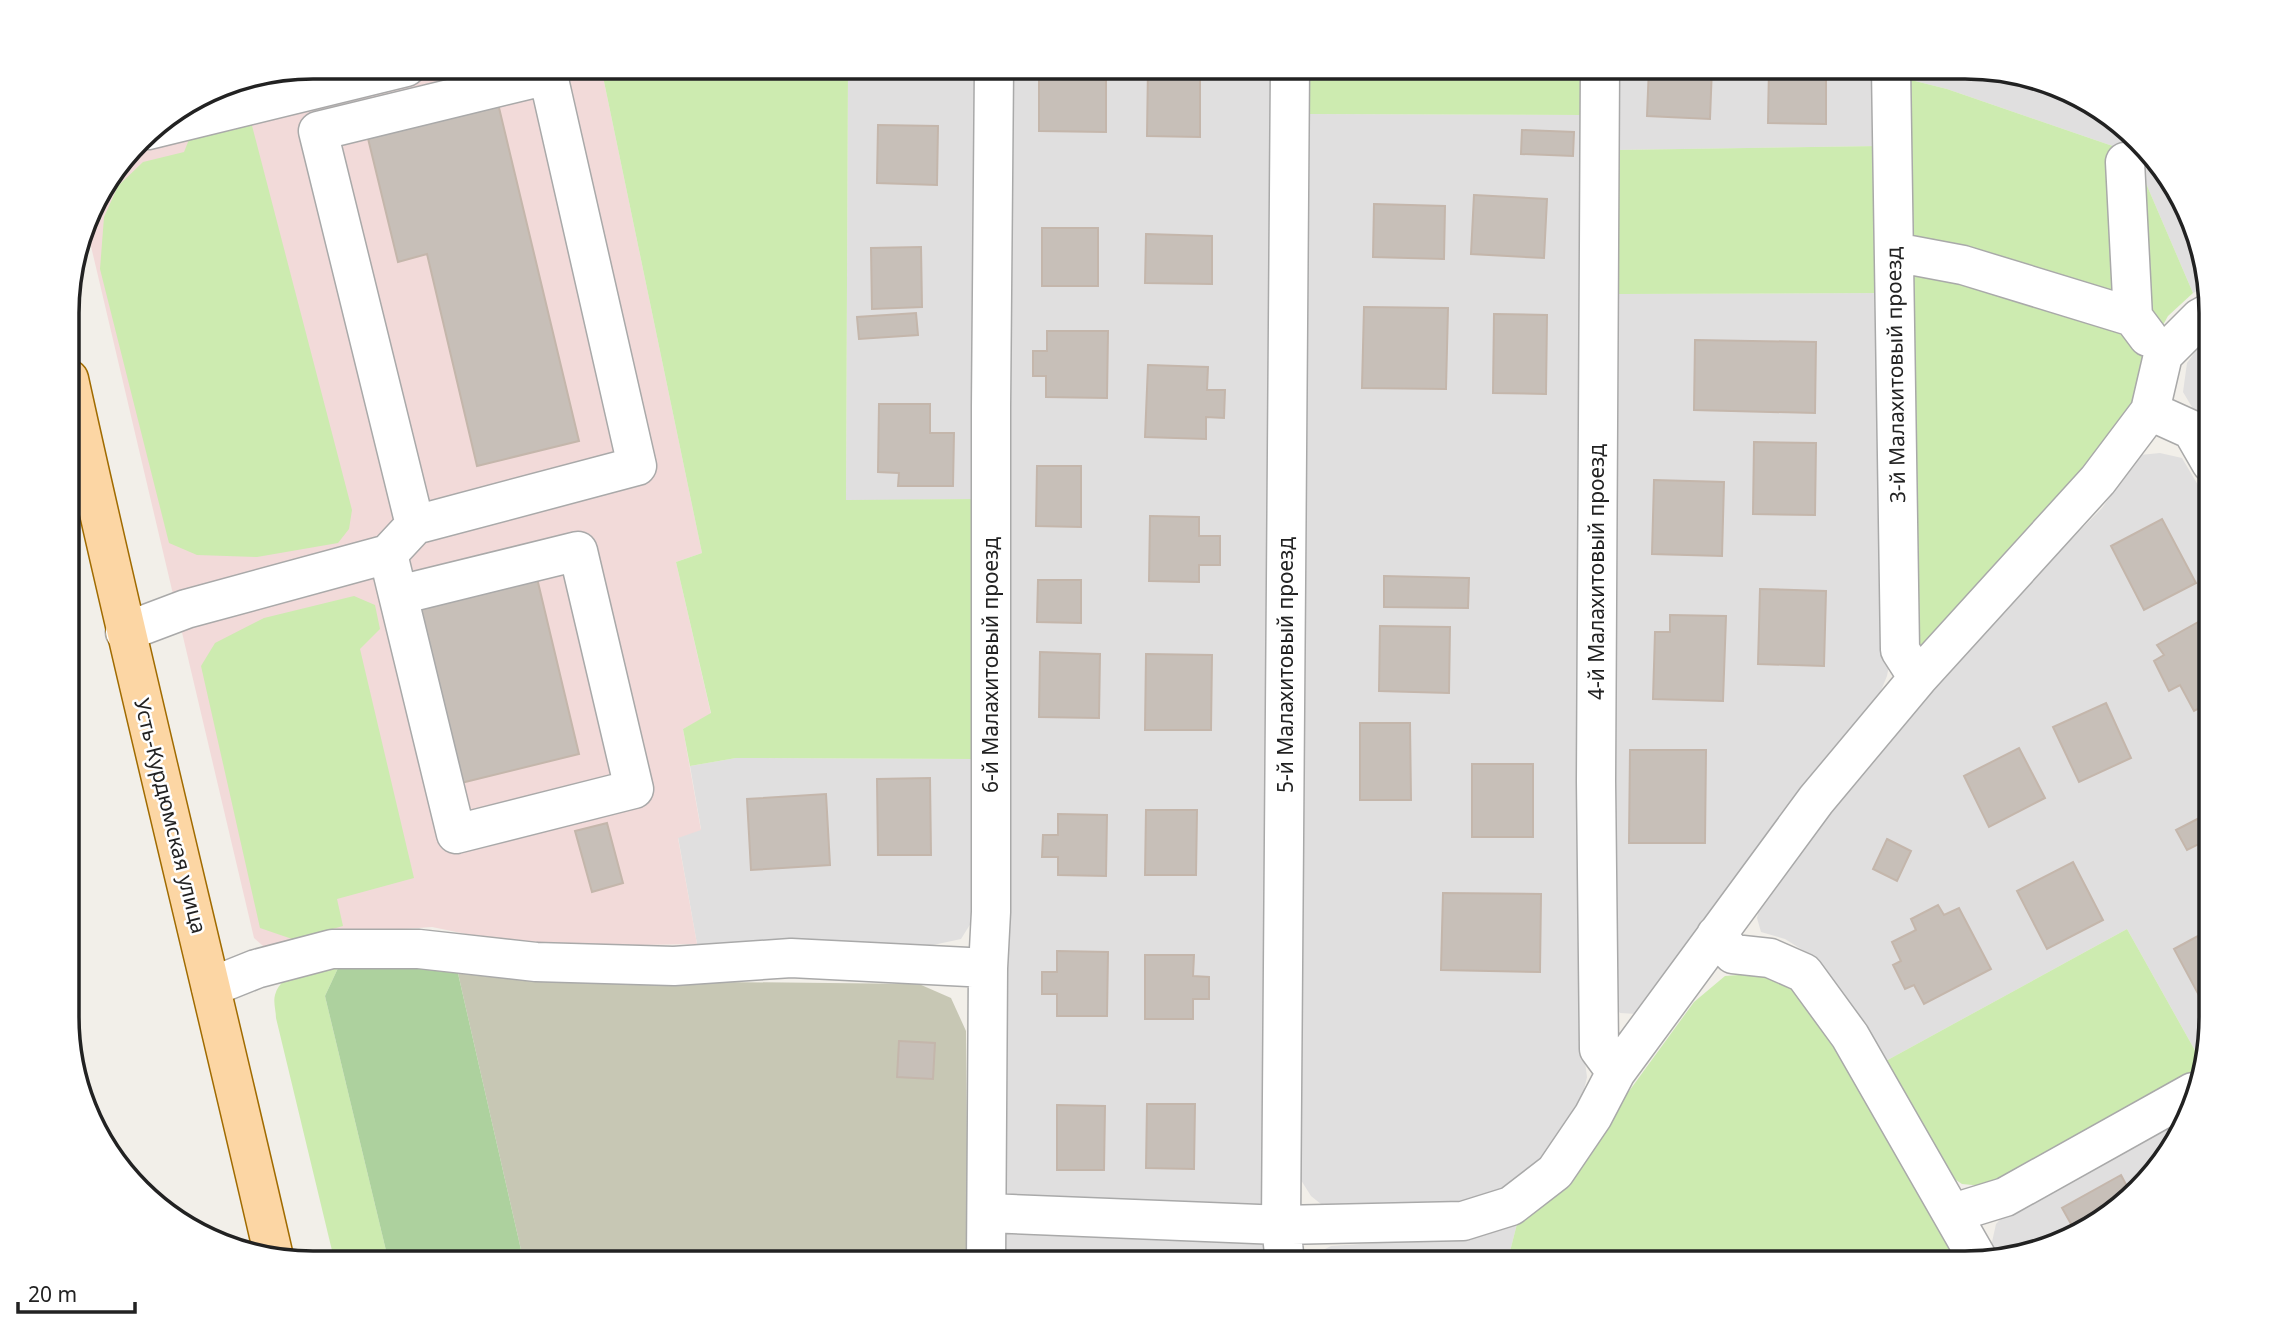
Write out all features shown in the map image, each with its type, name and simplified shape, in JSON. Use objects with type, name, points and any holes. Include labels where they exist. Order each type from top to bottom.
[{"type":"main road","name":"Усть-Курдюмская улица","points":[[79,424],[125,632],[272,1247]]},
{"type":"street","points":[[180,120],[352,79]]},
{"type":"street","points":[[415,525],[318,131],[532,79]]},
{"type":"street","points":[[125,632],[186,609],[388,554],[415,525],[637,466],[549,79]]},
{"type":"street","name":"6-й Малахитовый проезд","points":[[986,1251],[988,968],[991,912],[994,79]]},
{"type":"street","name":"5-й Малахитовый проезд","points":[[1284,1251],[1281,1225],[1290,79]]},
{"type":"street","name":"4-й Малахитовый проезд","points":[[1600,79],[1596,767],[1599,1049],[1616,1072]]},
{"type":"street","name":"3-й Малахитовый проезд","points":[[1891,79],[1900,650],[1918,678]]},
{"type":"street","points":[[2125,162],[2133,317]]},
{"type":"street","points":[[1894,252],[1963,265],[2133,317],[2163,355]]},
{"type":"street","points":[[988,1213],[1281,1225],[1463,1221],[1511,1206],[1555,1172],[1593,1116],[1616,1072],[1816,800],[1918,678],[2098,480],[2150,411],[2163,355],[2199,319]]},
{"type":"street","points":[[2150,411],[2192,430],[2199,442]]},
{"type":"street","points":[[388,554],[456,834],[634,789],[578,551],[398,595]]},
{"type":"street","points":[[1716,935],[1733,954],[1770,958],[1804,973],[1850,1036],[1974,1251]]},
{"type":"street","points":[[211,987],[256,969],[332,949],[419,949],[536,962],[674,966],[791,958],[988,968]]},
{"type":"street","points":[[1953,1213],[2005,1196],[2185,1096]]},
{"type":"shaded area","points":[[298,79],[603,79],[702,553],[676,562],[711,714],[683,729],[701,830],[678,838],[697,944],[530,947],[432,927],[344,933],[273,949],[263,946],[254,938],[91,238],[118,183],[159,137],[196,110],[238,91]]},
{"type":"shaded area","points":[[848,79],[976,79],[976,499],[846,501]]},
{"type":"shaded area","points":[[1008,79],[1273,79],[1265,1201],[1245,1211],[1010,1201],[1002,1190]]},
{"type":"shaded area","points":[[1616,79],[1879,79],[1880,146],[1617,150]]},
{"type":"shaded area","points":[[1907,79],[1995,81],[2025,87],[2082,110],[2108,127],[2131,147],[2151,170],[2168,196],[2191,253],[2198,290],[2193,293],[2133,153],[1947,89]]},
{"type":"shaded area","points":[[1308,114],[1583,115],[1583,1047],[1587,1077],[1579,1111],[1536,1166],[1500,1196],[1457,1209],[1326,1208],[1311,1196],[1299,1177]]},
{"type":"shaded area","points":[[1881,293],[1891,654],[1887,676],[1880,693],[1809,791],[1637,1014],[1620,1013],[1612,1002],[1619,294]]},
{"type":"shaded area","points":[[2199,346],[2199,419],[2183,392],[2187,363]]},
{"type":"shaded area","points":[[2160,453],[2182,458],[2199,487],[2199,1032],[2196,1053],[2127,929],[1884,1062],[1820,961],[1785,939],[1761,932],[1757,918],[1761,902],[1924,690],[2102,508],[2140,455]]},
{"type":"shaded area","points":[[736,758],[972,759],[971,923],[961,939],[933,945],[697,944],[678,837],[701,829],[690,766]]},
{"type":"shaded area","points":[[457,969],[537,980],[919,984],[951,998],[966,1031],[968,1251],[521,1251]]},
{"type":"shaded area","points":[[2177,1116],[2151,1160],[2119,1193],[2095,1212],[2040,1239],[1993,1249],[1996,1224],[2011,1208]]},
{"type":"shaded area","points":[[1517,1224],[1510,1251],[1321,1251],[1331,1246],[1465,1237]]},
{"type":"shaded area","points":[[1008,1227],[1247,1232],[1267,1245],[1267,1251],[1001,1251],[1001,1234]]},
{"type":"green space","points":[[603,79],[848,79],[846,500],[976,499],[972,759],[736,758],[690,766],[683,729],[711,713],[676,562],[702,553]]},
{"type":"green space","points":[[1307,79],[1583,79],[1583,115],[1308,114]]},
{"type":"green space","points":[[1907,79],[1947,89],[2133,153],[2193,293],[2168,316],[2144,359],[2133,403],[2086,475],[1923,646],[1914,639]]},
{"type":"green space","points":[[250,118],[352,510],[349,529],[338,543],[257,557],[197,555],[169,543],[100,269],[104,217],[118,186],[143,162],[184,152],[192,132]]},
{"type":"green space","points":[[1880,146],[1881,293],[1619,294],[1617,150]]},
{"type":"green space","points":[[354,596],[375,605],[380,629],[360,649],[414,878],[337,899],[343,926],[295,940],[260,928],[201,666],[215,643],[264,618]]},
{"type":"green space","points":[[2127,929],[2196,1053],[2191,1078],[2004,1185],[1983,1186],[1962,1184],[1944,1172],[1884,1062]]},
{"type":"green space","points":[[339,966],[325,996],[386,1251],[332,1251],[274,1004],[279,986],[285,980],[311,970]]},
{"type":"green space","points":[[339,966],[457,969],[521,1251],[386,1251],[325,996]]},
{"type":"green space","points":[[1752,974],[1792,983],[1834,1038],[1950,1251],[1510,1251],[1517,1224],[1570,1186],[1608,1120],[1694,1002],[1725,976]]},
{"type":"building","points":[[1039,79],[1106,80],[1106,132],[1039,131]]},
{"type":"building","points":[[1148,79],[1200,79],[1200,137],[1147,136]]},
{"type":"building","points":[[1649,79],[1712,79],[1710,119],[1647,116]]},
{"type":"building","points":[[1769,79],[1826,79],[1826,124],[1768,123]]},
{"type":"building","points":[[495,91],[579,441],[477,466],[427,254],[398,262],[364,122]]},
{"type":"building","points":[[878,125],[938,126],[937,185],[877,183]]},
{"type":"building","points":[[1522,130],[1574,132],[1573,156],[1521,154]]},
{"type":"building","points":[[1474,195],[1547,199],[1544,258],[1471,254]]},
{"type":"building","points":[[1374,204],[1445,206],[1444,259],[1373,257]]},
{"type":"building","points":[[1042,228],[1098,228],[1098,286],[1042,286]]},
{"type":"building","points":[[1146,234],[1212,236],[1212,284],[1145,283]]},
{"type":"building","points":[[921,247],[922,307],[872,309],[871,248]]},
{"type":"building","points":[[1364,307],[1448,308],[1446,389],[1362,388]]},
{"type":"building","points":[[916,313],[918,335],[859,339],[857,317]]},
{"type":"building","points":[[1494,314],[1547,315],[1546,394],[1493,393]]},
{"type":"building","points":[[1047,331],[1108,331],[1107,398],[1046,397],[1046,376],[1033,376],[1033,351],[1047,351]]},
{"type":"building","points":[[1695,340],[1816,342],[1815,413],[1694,410]]},
{"type":"building","points":[[1148,365],[1208,367],[1207,390],[1225,390],[1224,418],[1206,417],[1206,439],[1145,437]]},
{"type":"building","points":[[879,404],[930,404],[930,433],[954,433],[953,486],[898,486],[899,473],[878,472]]},
{"type":"building","points":[[1754,442],[1816,443],[1815,515],[1753,514]]},
{"type":"building","points":[[1037,466],[1081,466],[1081,527],[1036,526]]},
{"type":"building","points":[[1654,480],[1724,482],[1722,556],[1652,554]]},
{"type":"building","points":[[1150,516],[1199,517],[1199,536],[1220,536],[1220,565],[1199,565],[1199,582],[1149,581]]},
{"type":"building","points":[[2162,519],[2196,583],[2144,610],[2111,546]]},
{"type":"building","points":[[536,574],[579,754],[461,783],[418,602]]},
{"type":"building","points":[[1384,576],[1469,578],[1468,608],[1384,607]]},
{"type":"building","points":[[1038,580],[1081,580],[1081,623],[1037,622]]},
{"type":"building","points":[[1760,589],[1826,591],[1824,666],[1758,664]]},
{"type":"building","points":[[1670,615],[1726,616],[1723,701],[1653,699],[1655,632],[1670,632]]},
{"type":"building","points":[[2199,622],[2199,708],[2194,711],[2180,685],[2169,691],[2154,661],[2164,655],[2157,645]]},
{"type":"building","points":[[1380,626],[1450,627],[1449,693],[1379,691]]},
{"type":"building","points":[[1040,652],[1100,654],[1099,718],[1039,717]]},
{"type":"building","points":[[1146,654],[1212,655],[1211,730],[1145,730]]},
{"type":"building","points":[[2106,703],[2131,758],[2079,782],[2053,727]]},
{"type":"building","points":[[1360,723],[1410,723],[1411,800],[1360,800]]},
{"type":"building","points":[[2019,748],[2045,798],[1989,827],[1964,776]]},
{"type":"building","points":[[1630,750],[1706,750],[1705,843],[1629,843]]},
{"type":"building","points":[[1472,764],[1533,764],[1533,837],[1472,837]]},
{"type":"building","points":[[930,778],[931,855],[878,855],[877,779]]},
{"type":"building","points":[[826,794],[830,865],[751,870],[747,799]]},
{"type":"building","points":[[1146,810],[1197,810],[1196,875],[1145,875]]},
{"type":"building","points":[[1058,814],[1107,815],[1106,876],[1058,875],[1058,857],[1042,857],[1043,835],[1058,835]]},
{"type":"building","points":[[2199,818],[2199,844],[2187,850],[2176,830]]},
{"type":"building","points":[[607,823],[623,883],[592,892],[575,831]]},
{"type":"building","points":[[1887,839],[1911,851],[1897,881],[1873,869]]},
{"type":"building","points":[[2073,862],[2103,920],[2047,949],[2017,891]]},
{"type":"building","points":[[1443,893],[1541,894],[1540,972],[1441,970]]},
{"type":"building","points":[[1938,905],[1944,915],[1959,908],[1991,969],[1924,1004],[1914,985],[1905,989],[1893,965],[1901,961],[1892,942],[1916,930],[1911,919]]},
{"type":"building","points":[[2199,935],[2199,995],[2174,949]]},
{"type":"building","points":[[1057,951],[1108,952],[1107,1016],[1057,1016],[1057,994],[1042,994],[1042,972],[1057,972]]},
{"type":"building","points":[[1145,955],[1194,955],[1193,976],[1209,977],[1209,999],[1193,999],[1193,1019],[1145,1019]]},
{"type":"building","points":[[899,1041],[935,1043],[933,1079],[897,1077]]},
{"type":"building","points":[[1147,1104],[1195,1104],[1194,1169],[1146,1168]]},
{"type":"building","points":[[1057,1105],[1105,1106],[1104,1170],[1057,1170]]},
{"type":"building","points":[[2121,1175],[2127,1185],[2095,1212],[2072,1225],[2062,1208]]}]
